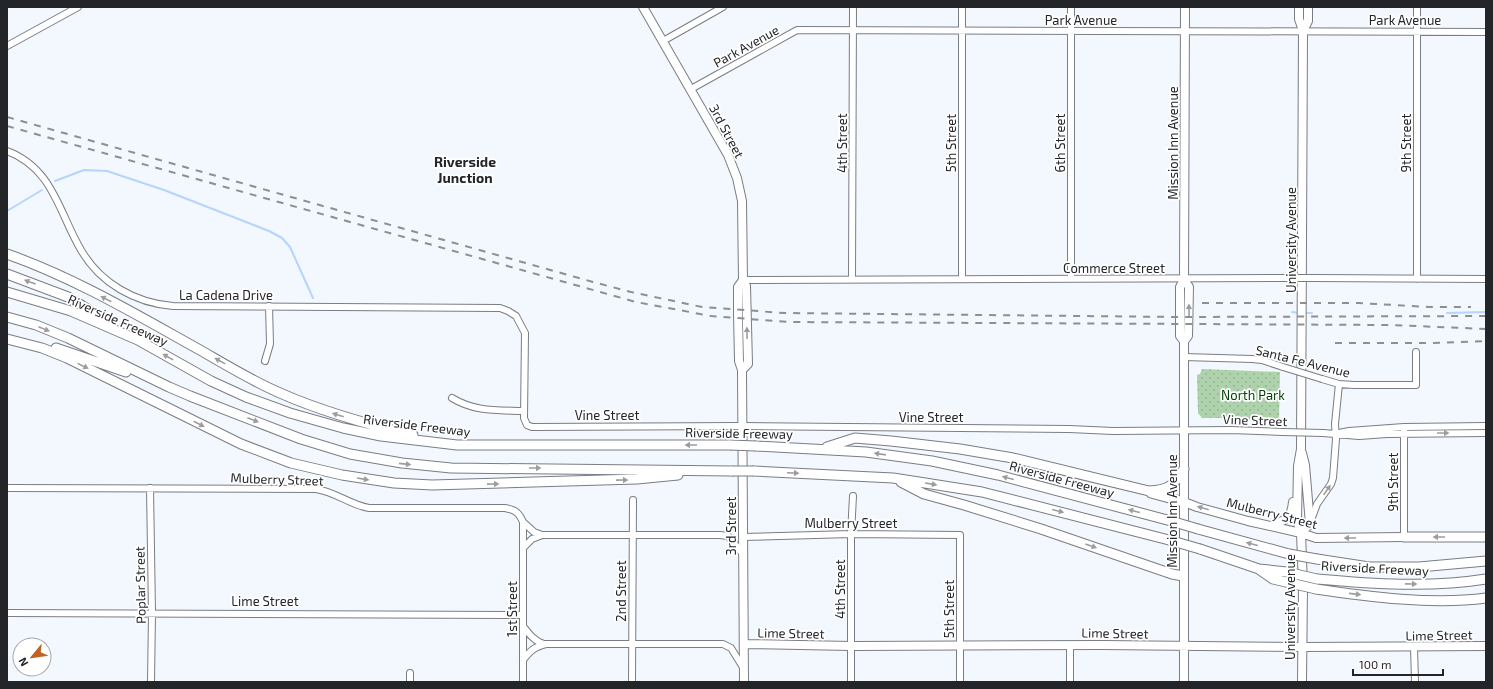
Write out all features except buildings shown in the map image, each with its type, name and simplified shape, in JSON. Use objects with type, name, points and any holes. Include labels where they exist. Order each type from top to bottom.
[{"type":"highway","points":[[7,254],[52,272],[132,312],[262,384],[293,399],[348,419],[457,445]]},
{"type":"highway","points":[[7,274],[68,297],[138,340]]},
{"type":"highway","name":"Riverside Freeway","points":[[7,292],[71,311],[138,340],[211,381],[246,398],[290,413],[343,428],[381,436],[457,445],[730,445],[866,452],[932,461],[998,475],[1289,554],[1317,559],[1376,567],[1419,567],[1486,561]]},
{"type":"highway","name":"Riverside Freeway","points":[[7,317],[36,325],[68,338],[169,387],[320,445],[350,454],[402,464],[451,468],[592,468],[754,471],[893,478],[982,492],[1169,540],[1259,569],[1287,572],[1316,579],[1367,583],[1418,584],[1468,582],[1486,579]]},
{"type":"highway","points":[[7,334],[40,342],[169,387]]},
{"type":"highway","points":[[7,339],[42,348],[67,358],[242,444],[292,463],[325,472],[374,481],[432,485],[637,480],[717,471]]},
{"type":"highway","points":[[820,449],[855,438],[960,449],[1013,458],[1148,491],[1184,502]]},
{"type":"highway","points":[[1148,491],[1159,490],[1172,486],[1184,469]]},
{"type":"highway","points":[[893,478],[924,494],[964,505],[1172,574],[1184,576]]},
{"type":"highway","points":[[1404,537],[1486,537]]},
{"type":"highway","points":[[1259,569],[1273,579],[1341,593],[1407,599],[1439,600],[1486,598]]},
{"type":"main road","name":"3rd Street","points":[[643,7],[728,155],[737,178],[742,200],[743,280],[738,287],[738,314],[739,361],[742,370],[744,682]]},
{"type":"main road","name":"Mission Inn Avenue","points":[[1184,682],[1184,341],[1180,336],[1180,287],[1184,279],[1185,7]]},
{"type":"main road","name":"University Avenue","points":[[1299,7],[1299,20],[1303,31],[1301,449],[1298,466],[1297,520],[1302,533],[1302,682]]},
{"type":"main road","name":"University Avenue","points":[[1303,31],[1308,21],[1308,7]]},
{"type":"main road","name":"University Avenue","points":[[1301,449],[1305,465],[1310,524]]},
{"type":"main road","points":[[1272,526],[1287,519],[1290,515],[1294,495],[1298,490]]},
{"type":"main road","name":"Mulberry Street","points":[[1184,502],[1226,515],[1302,533],[1316,538],[1404,537]]},
{"type":"main road","points":[[1302,533],[1310,524]]},
{"type":"main road","name":"Lime Street","points":[[744,644],[851,646],[1486,646]]},
{"type":"street","points":[[7,46],[78,7]]},
{"type":"street","points":[[662,41],[723,7]]},
{"type":"street","name":"4th Street","points":[[852,279],[853,7]]},
{"type":"street","name":"5th Street","points":[[962,7],[962,279]]},
{"type":"street","name":"6th Street","points":[[1071,7],[1071,279]]},
{"type":"street","name":"9th Street","points":[[1417,7],[1417,279]]},
{"type":"street","name":"Park Avenue","points":[[691,89],[798,30],[1486,32]]},
{"type":"street","name":"La Cadena Drive","points":[[7,151],[28,162],[39,171],[54,195],[78,245],[86,259],[95,270],[120,290],[142,301],[157,305],[194,307],[269,306],[320,308],[500,308],[508,310],[516,316],[525,333],[524,410]]},
{"type":"street","name":"Commerce Street","points":[[743,280],[1250,278],[1486,279]]},
{"type":"street","points":[[265,361],[270,344],[269,306]]},
{"type":"street","name":"Santa Fe Avenue","points":[[1184,357],[1262,360],[1339,384],[1354,386],[1416,385],[1416,352]]},
{"type":"street","points":[[1310,524],[1317,504],[1328,489],[1333,478],[1336,439],[1334,424],[1339,384]]},
{"type":"street","points":[[452,398],[460,403],[478,409],[524,410]]},
{"type":"street","name":"Vine Street","points":[[524,410],[524,418],[527,425],[532,427],[742,426],[1069,429],[1113,431],[1231,430],[1323,433],[1349,431],[1486,433]]},
{"type":"street","name":"Vine Street","points":[[1404,431],[1486,426]]},
{"type":"street","name":"9th Street","points":[[1404,431],[1404,537]]},
{"type":"street","name":"Mulberry Street","points":[[7,488],[316,490],[333,493],[354,505],[370,508],[513,509],[519,513],[523,522]]},
{"type":"street","name":"Poplar Street","points":[[150,488],[152,613],[151,682]]},
{"type":"street","name":"4th Street","points":[[851,682],[852,496]]},
{"type":"street","name":"2nd Street","points":[[632,682],[633,500]]},
{"type":"street","points":[[523,522],[534,532],[542,535],[728,536],[743,554]]},
{"type":"street","name":"1st Street","points":[[523,522],[523,682]]},
{"type":"street","name":"Mulberry Street","points":[[743,537],[851,534],[960,535]]},
{"type":"street","points":[[524,547],[532,539],[542,535]]},
{"type":"street","name":"5th Street","points":[[960,535],[960,682]]},
{"type":"street","name":"Lime Street","points":[[7,612],[523,615]]},
{"type":"street","points":[[523,626],[529,635],[538,642],[546,644]]},
{"type":"street","points":[[523,660],[529,651],[536,646],[546,644],[723,644],[731,648],[744,669]]},
{"type":"street","points":[[1070,645],[1070,682]]},
{"type":"street","points":[[1414,647],[1415,682]]},
{"type":"street","points":[[410,673],[410,682]]},
{"type":"green space","name":"North Park","points":[[1202,369],[1280,372],[1279,422],[1240,418],[1202,418],[1198,413],[1197,375],[1200,374]]},
{"type":"waterway","points":[[55,181],[84,170],[107,171],[164,190],[269,231],[282,238],[290,247],[313,298]]},
{"type":"waterway","points":[[7,211],[42,190]]},
{"type":"waterway","points":[[1292,312],[1300,313]]},
{"type":"waterway","points":[[1447,313],[1486,312]]},
{"type":"waterway","points":[[1305,313],[1312,313]]},
{"type":"railway","points":[[7,117],[593,282],[631,292],[702,307],[784,313],[1180,317],[1486,316]]},
{"type":"railway","points":[[7,126],[636,302],[711,316],[788,322],[1392,325],[1486,329]]},
{"type":"railway","points":[[1202,303],[1359,303],[1429,307],[1471,307]]},
{"type":"railway","points":[[1335,343],[1430,343],[1486,341]]},
{"type":"district","name":"Riverside Junction","points":[[465,170]]}]
